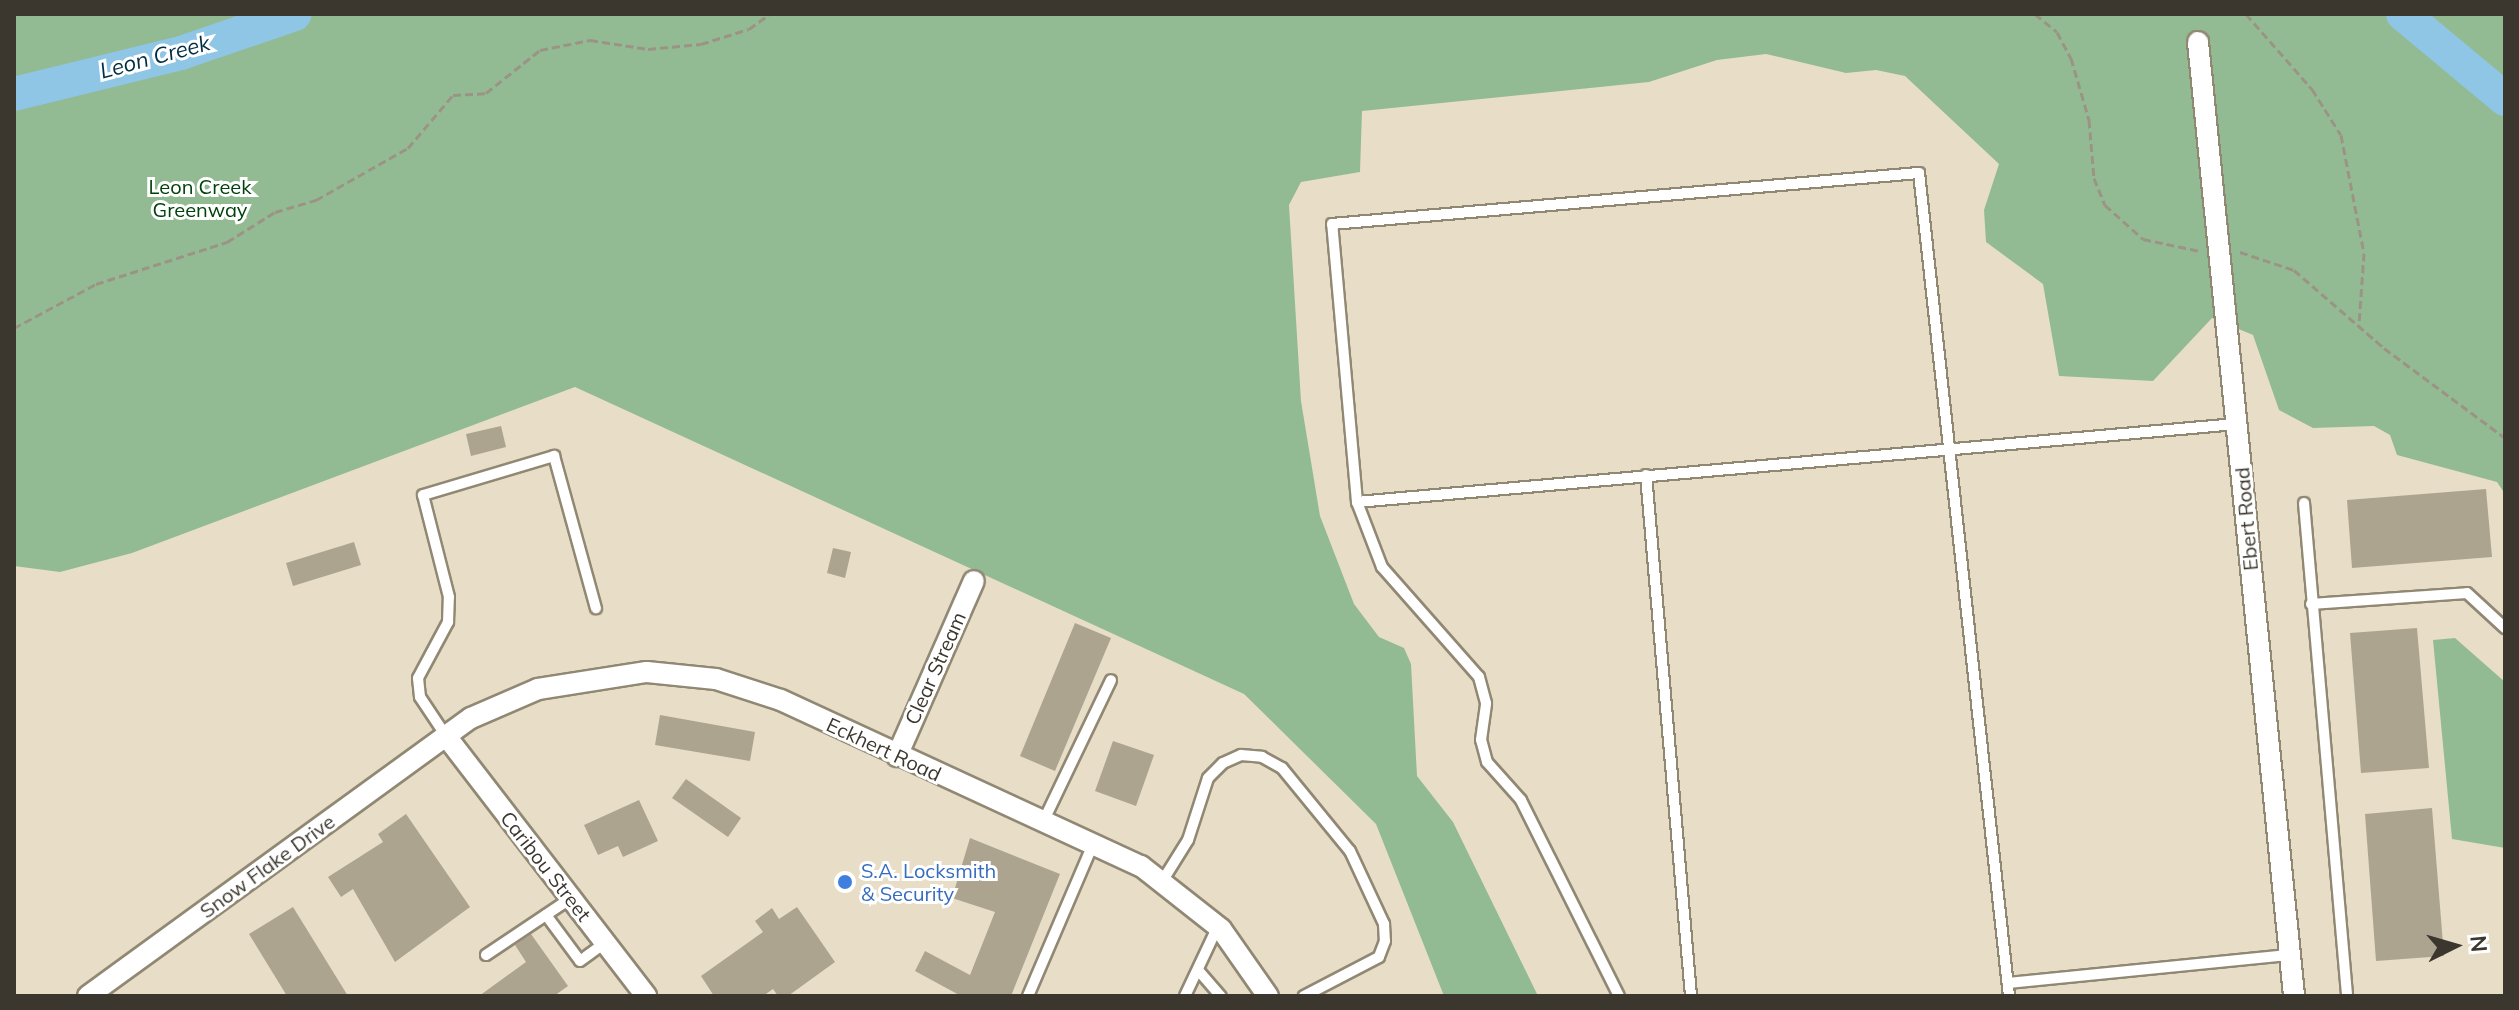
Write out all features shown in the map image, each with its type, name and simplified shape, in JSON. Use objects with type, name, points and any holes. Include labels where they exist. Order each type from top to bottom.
[{"type":"street","name":"Ebert Road","points":[[2198,42],[2294,996]]},
{"type":"street","name":"Clear Stream","points":[[897,756],[974,581]]},
{"type":"street","name":"Eckhert Road","points":[[446,736],[471,718],[538,689],[647,672],[749,688],[1094,843],[1163,880],[1218,926],[1268,996]]},
{"type":"street","name":"Caribou Street","points":[[446,736],[646,996]]},
{"type":"street","name":"Snow Flake Drive","points":[[88,996],[446,736]]},
{"type":"lane","points":[[1619,996],[1521,800],[1487,762],[1481,740],[1486,703],[1479,677],[1382,567],[1357,502],[1332,224],[1919,173],[2009,996]]},
{"type":"lane","points":[[1357,502],[2237,424]]},
{"type":"lane","points":[[446,736],[419,687],[431,647],[448,622],[449,597],[423,495],[554,456],[596,608]]},
{"type":"lane","points":[[1646,475],[1691,996]]},
{"type":"lane","points":[[2304,503],[2347,996]]},
{"type":"lane","points":[[2311,604],[2467,593],[2505,628]]},
{"type":"lane","points":[[1044,820],[1111,680]]},
{"type":"lane","points":[[1163,880],[1188,840],[1208,778],[1223,763],[1252,756],[1282,768],[1350,851],[1384,924],[1385,941],[1379,957],[1304,996]]},
{"type":"lane","points":[[1028,996],[1094,843]]},
{"type":"lane","points":[[486,955],[571,898]]},
{"type":"lane","points":[[546,915],[580,961],[605,943]]},
{"type":"lane","points":[[1185,996],[1218,926]]},
{"type":"lane","points":[[2008,983],[2291,955]]},
{"type":"lane","points":[[1198,970],[1221,996]]},
{"type":"path","points":[[14,328],[96,284],[227,242],[275,212],[316,200],[408,148],[440,104],[453,95],[486,93],[540,50],[590,40],[648,49],[701,44],[749,29],[770,14]]},
{"type":"path","points":[[797,14],[817,14]]},
{"type":"path","points":[[2035,14],[2057,32],[2071,58],[2087,109],[2094,178],[2105,205],[2131,230],[2156,246],[2251,254],[2294,270],[2359,325],[2505,438]]},
{"type":"path","points":[[2246,14],[2312,89],[2341,135],[2364,253],[2359,325]]},
{"type":"green space","name":"Leon Creek Greenway","points":[[14,14],[2505,14],[2505,494],[2497,482],[2397,455],[2390,435],[2374,426],[2313,428],[2279,410],[2253,335],[2212,318],[2153,381],[2059,376],[2043,284],[1986,242],[1984,210],[1999,164],[1905,76],[1876,70],[1846,73],[1766,54],[1717,60],[1649,82],[1362,111],[1360,172],[1301,182],[1289,205],[1301,401],[1320,516],[1354,604],[1379,637],[1404,648],[1411,664],[1417,776],[1453,822],[1538,996],[1444,996],[1376,824],[1244,694],[575,387],[132,553],[60,572],[14,566]]},
{"type":"green space","points":[[2455,638],[2505,682],[2505,848],[2452,839],[2433,640]]},
{"type":"building","points":[[501,426],[506,447],[471,456],[466,434]]},
{"type":"building","points":[[2486,489],[2492,557],[2352,568],[2347,500]]},
{"type":"building","points":[[354,542],[361,565],[293,586],[286,563]]},
{"type":"building","points":[[833,548],[851,552],[845,578],[827,573]]},
{"type":"building","points":[[1075,623],[1111,638],[1055,771],[1020,756]]},
{"type":"building","points":[[2417,628],[2429,768],[2361,773],[2350,633]]},
{"type":"building","points":[[660,715],[755,732],[750,761],[655,745]]},
{"type":"building","points":[[1113,741],[1154,755],[1136,806],[1095,791]]},
{"type":"building","points":[[686,779],[741,818],[728,837],[672,798]]},
{"type":"building","points":[[639,800],[658,841],[623,857],[618,846],[598,855],[584,825]]},
{"type":"building","points":[[2432,808],[2444,956],[2376,961],[2365,814]]},
{"type":"building","points":[[406,814],[470,907],[395,962],[353,889],[341,897],[328,877],[383,842],[378,834]]},
{"type":"building","points":[[970,838],[1060,874],[1011,996],[961,996],[915,971],[925,951],[970,975],[995,912],[952,898]]},
{"type":"building","points":[[293,907],[348,996],[287,996],[249,934]]},
{"type":"building","points":[[797,907],[835,962],[788,996],[778,996],[773,989],[763,996],[714,996],[701,976],[763,932],[755,921],[772,908],[779,919]]},
{"type":"building","points":[[531,934],[568,986],[554,996],[479,996],[526,962],[515,945]]},
{"type":"waterway","name":"Leon Creek","points":[[14,94],[181,53],[295,14]]},
{"type":"waterway","name":"Leon Creek","points":[[2403,14],[2505,99]]},
{"type":"place","name":"S.A. Locksmith & Security","points":[[845,882]]}]
